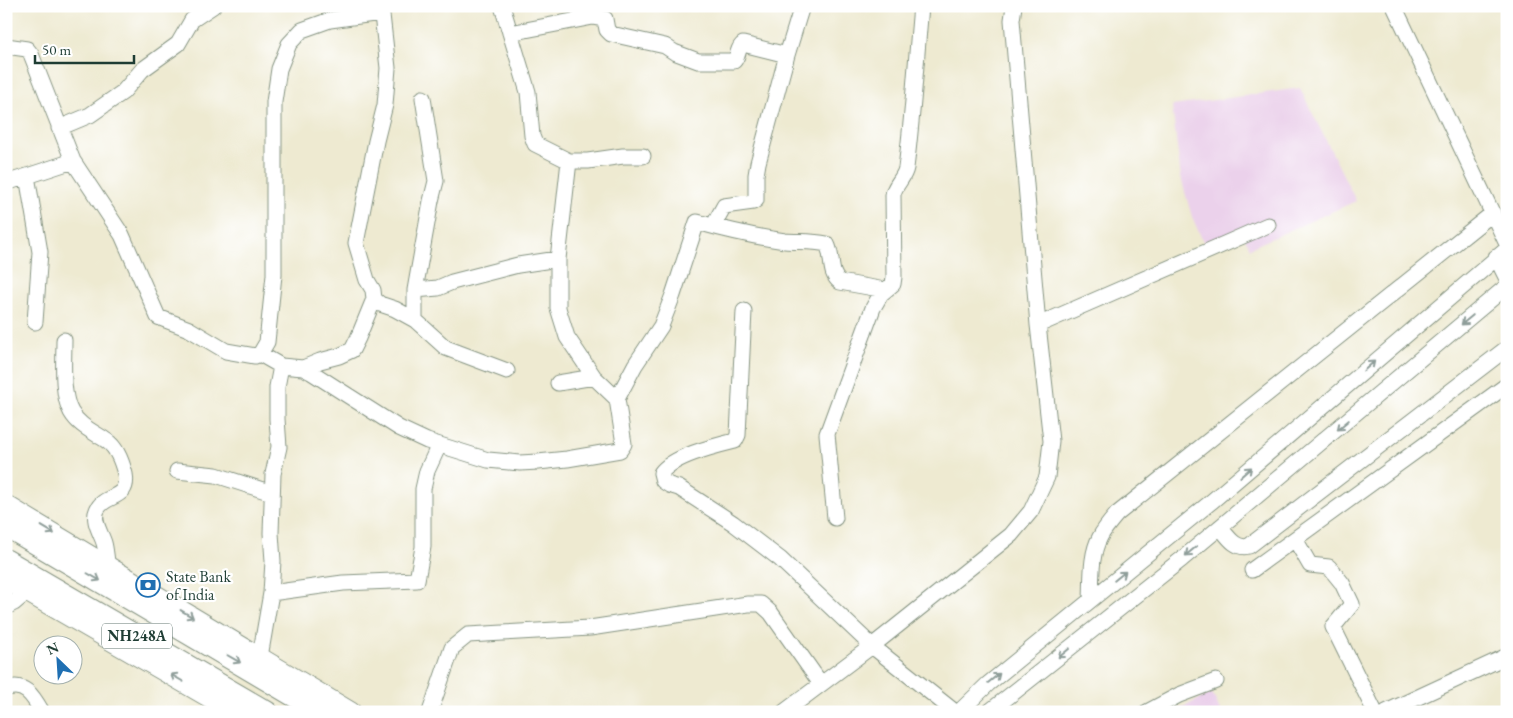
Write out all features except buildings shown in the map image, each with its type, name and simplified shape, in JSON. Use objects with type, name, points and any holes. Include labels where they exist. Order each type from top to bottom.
[{"type":"highway","name":"NH248A","points":[[6,526],[322,712]]},
{"type":"highway","name":"NH248A","points":[[6,560],[267,712]]},
{"type":"main road","points":[[6,505],[351,712]]},
{"type":"main road","points":[[6,580],[28,591],[234,712]]},
{"type":"street","points":[[59,128],[90,115],[123,92],[142,70],[178,44],[192,20],[213,6]]},
{"type":"street","points":[[502,6],[528,92],[532,136],[535,144],[569,161],[643,156]]},
{"type":"street","points":[[713,226],[724,206],[756,200],[756,174],[787,55],[802,6]]},
{"type":"street","points":[[835,518],[827,434],[873,308],[878,298],[893,284],[894,191],[903,178],[906,169],[921,6]]},
{"type":"street","points":[[784,712],[872,646],[1011,535],[1031,511],[1047,477],[1051,441],[1038,325],[1012,20],[1014,6]]},
{"type":"street","points":[[1394,6],[1507,244]]},
{"type":"street","points":[[6,46],[27,49],[31,54],[73,161],[122,235],[158,318],[189,329],[226,351],[255,356],[260,354],[267,342],[274,275],[274,102],[279,69],[288,44],[302,30],[330,20],[381,10],[388,68],[385,105],[356,244],[367,280],[373,290],[374,299],[352,350],[302,368]]},
{"type":"street","points":[[510,33],[593,17],[605,19],[607,30],[611,34],[665,46],[674,52],[698,61],[734,61],[740,46],[743,44],[787,55]]},
{"type":"street","points":[[414,320],[415,290],[436,181],[423,98]]},
{"type":"street","points":[[6,183],[73,161]]},
{"type":"street","points":[[260,354],[281,366],[302,368],[312,372],[399,428],[427,441],[488,460],[520,463],[567,459],[620,450],[624,444],[617,399],[594,377],[567,337],[558,308],[558,259],[569,161]]},
{"type":"street","points":[[27,176],[40,252],[36,322]]},
{"type":"street","points":[[1091,600],[1095,550],[1099,538],[1117,514],[1493,213]]},
{"type":"street","points":[[617,399],[661,326],[697,222],[729,231],[786,241],[814,241],[827,244],[830,251],[832,275],[835,279],[840,282],[885,290]]},
{"type":"street","points":[[1038,325],[1268,225]]},
{"type":"street","points":[[744,311],[738,436],[735,440],[696,452],[664,468],[660,473],[663,481],[679,488],[733,523],[780,559],[872,646],[957,712],[988,684],[1211,502],[1502,253]]},
{"type":"street","points":[[989,712],[1220,527],[1506,285],[1502,253]]},
{"type":"street","points":[[415,290],[438,288],[452,282],[518,265],[558,259]]},
{"type":"street","points":[[374,299],[380,304],[395,309],[414,320],[446,348],[506,371]]},
{"type":"street","points":[[64,340],[63,376],[71,412],[91,432],[108,442],[121,459],[125,476],[123,491],[106,500],[97,510],[96,520],[104,544],[108,566]]},
{"type":"street","points":[[1220,527],[1240,547],[1250,546],[1507,348]]},
{"type":"street","points":[[260,657],[271,593],[273,561],[271,533],[272,494],[273,474],[279,447],[277,387],[281,366]]},
{"type":"street","points":[[558,383],[594,377]]},
{"type":"street","points":[[1252,570],[1507,385]]},
{"type":"street","points":[[271,593],[343,583],[418,580],[423,547],[423,489],[427,471],[439,445]]},
{"type":"street","points":[[177,471],[216,475],[272,494]]},
{"type":"street","points":[[1295,540],[1310,565],[1329,567],[1342,584],[1352,604],[1333,627],[1375,712]]},
{"type":"street","points":[[6,607],[28,591]]},
{"type":"street","points":[[430,712],[452,648],[468,635],[590,628],[748,604],[761,604],[771,613],[821,684]]},
{"type":"street","points":[[1386,712],[1507,656]]},
{"type":"street","points":[[1147,712],[1179,695],[1216,681]]},
{"type":"street","points":[[6,690],[11,687],[23,689],[34,697],[42,712]]},
{"type":"shaded area","points":[[1300,88],[1356,201],[1250,248],[1242,232],[1206,248],[1192,217],[1181,178],[1172,106]]},
{"type":"shaded area","points":[[1212,693],[1221,712],[1173,712]]},
{"type":"place","name":"State Bank of India","points":[[148,585]]}]
